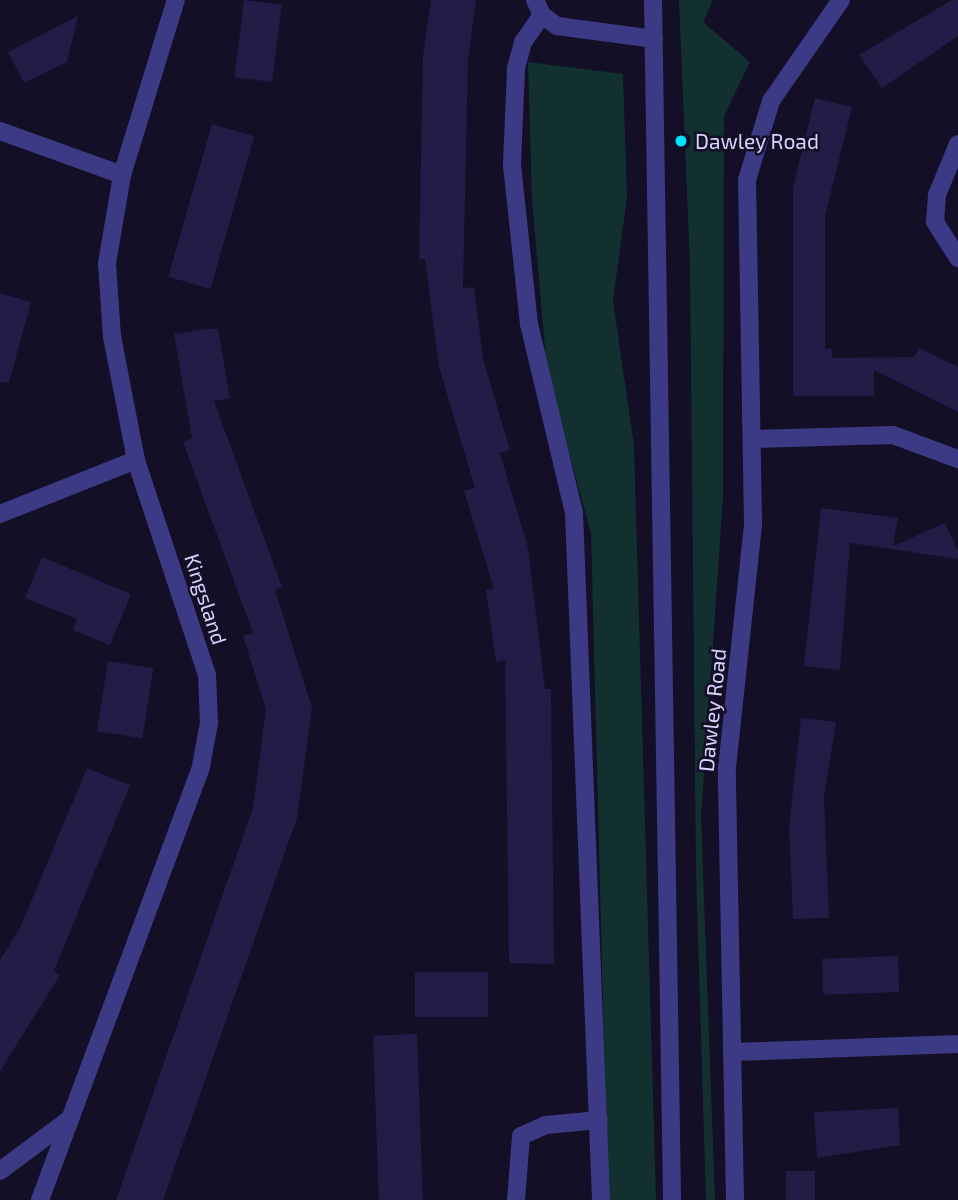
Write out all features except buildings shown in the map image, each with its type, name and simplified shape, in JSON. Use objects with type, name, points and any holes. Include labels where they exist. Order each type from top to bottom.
[{"type":"street","name":"Kingsland","points":[[40,1200],[201,766],[209,723],[207,675],[136,460],[112,337],[107,263],[121,174],[176,0]]},
{"type":"street","name":"Dawley Road","points":[[653,0],[672,1200]]},
{"type":"street","name":"Dawley Road","points":[[735,1200],[727,768],[753,523],[747,180],[753,144],[791,66],[841,0]]},
{"type":"street","points":[[601,1200],[574,513],[529,324],[512,165],[516,69],[523,42],[538,8],[575,32],[654,39]]},
{"type":"street","points":[[0,131],[121,174]]},
{"type":"street","points":[[958,144],[937,195],[935,222],[958,258]]},
{"type":"street","points":[[753,439],[893,435],[958,459]]},
{"type":"street","points":[[0,514],[136,460]]},
{"type":"street","points":[[732,1052],[958,1044]]},
{"type":"street","points":[[0,1171],[70,1118]]},
{"type":"street","points":[[516,1200],[521,1136],[546,1125],[599,1120]]},
{"type":"green space","points":[[679,0],[713,0],[703,22],[750,62],[724,116],[723,498],[701,815],[715,1200],[706,1200],[696,873],[690,266]]},
{"type":"green space","points":[[528,62],[623,74],[627,197],[613,301],[634,446],[656,1200],[608,1200],[591,533],[547,372],[532,199]]},
{"type":"place","name":"Dawley Road","points":[[681,141]]}]
